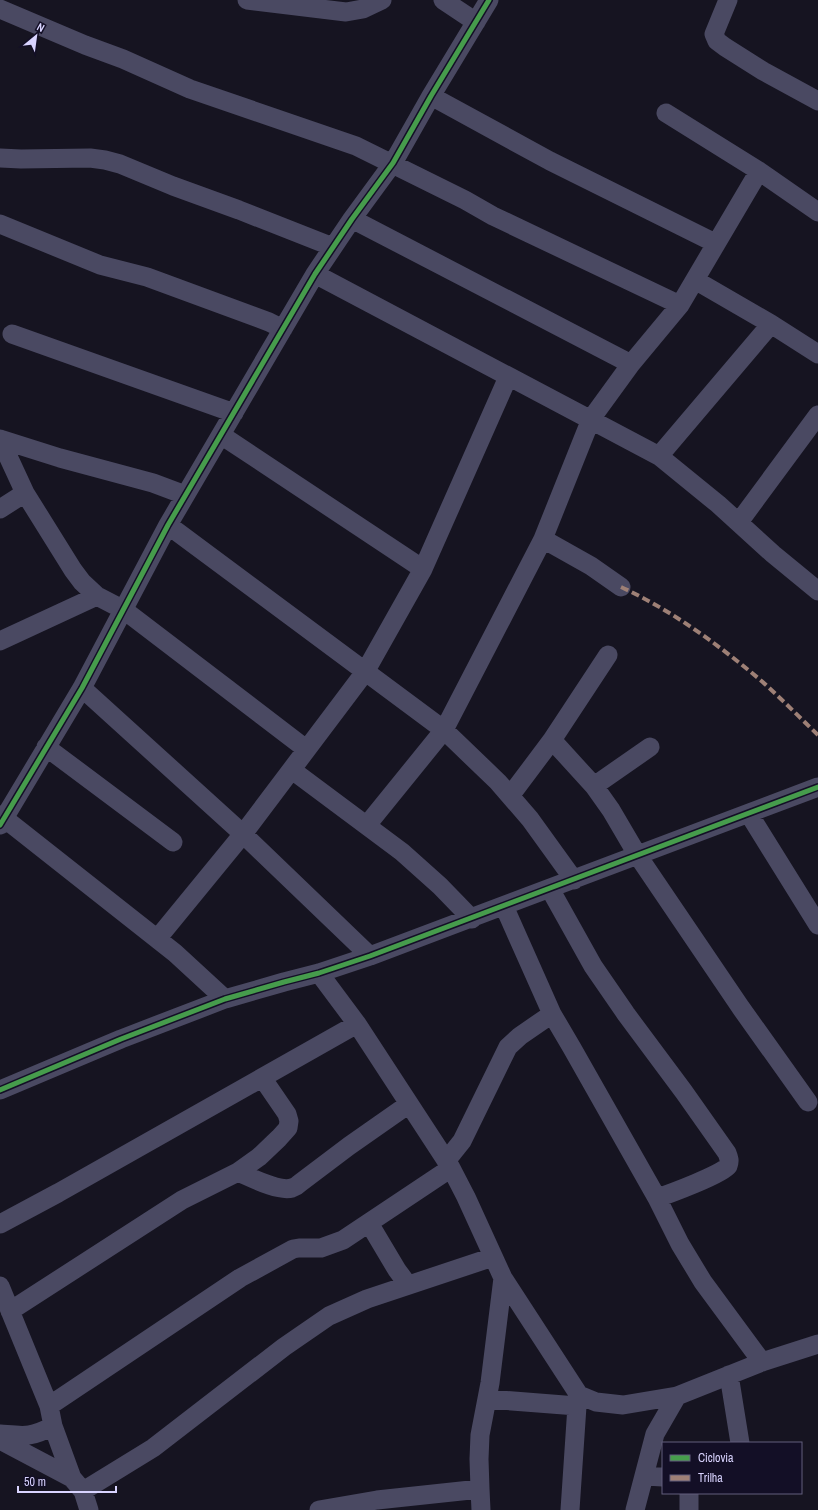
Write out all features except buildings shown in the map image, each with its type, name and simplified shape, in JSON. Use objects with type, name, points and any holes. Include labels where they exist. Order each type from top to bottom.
[{"type":"street","points":[[247,0],[346,12],[362,9],[382,0]]},
{"type":"street","points":[[443,0],[476,22]]},
{"type":"street","points":[[226,999],[175,952],[2,820],[82,688],[168,525],[315,274],[333,246],[392,164],[489,0]]},
{"type":"street","points":[[728,0],[714,34],[718,41],[725,48],[763,72],[818,101]]},
{"type":"street","points":[[0,9],[85,46],[123,59],[190,89],[356,146],[493,216],[680,304]]},
{"type":"street","points":[[431,96],[457,112],[550,162],[715,243]]},
{"type":"street","points":[[666,113],[759,171],[818,212]]},
{"type":"street","points":[[0,158],[90,158],[105,160],[120,164],[173,186],[333,246]]},
{"type":"street","points":[[367,825],[444,730],[543,539],[591,419],[631,364],[680,304],[759,171]]},
{"type":"street","points":[[352,220],[631,364]]},
{"type":"street","points":[[0,224],[100,265],[147,277],[269,322],[283,329]]},
{"type":"street","points":[[315,274],[659,456],[739,522],[773,554],[818,590]]},
{"type":"street","points":[[694,280],[818,354]]},
{"type":"street","points":[[659,456],[770,324]]},
{"type":"street","points":[[12,334],[234,413]]},
{"type":"street","points":[[157,939],[243,834],[365,672],[423,569],[508,377]]},
{"type":"street","points":[[739,522],[818,415]]},
{"type":"street","points":[[221,435],[423,569]]},
{"type":"street","points":[[0,439],[60,458],[153,483],[186,495]]},
{"type":"street","points":[[0,439],[25,493],[72,570],[82,582],[97,596],[124,610],[306,749]]},
{"type":"street","points":[[0,509],[25,493]]},
{"type":"street","points":[[168,525],[444,730],[498,782],[530,819],[574,880]]},
{"type":"street","points":[[543,539],[591,566],[621,587]]},
{"type":"street","points":[[0,641],[97,596]]},
{"type":"street","points":[[510,796],[552,740],[608,655]]},
{"type":"street","points":[[82,688],[243,834],[370,956]]},
{"type":"street","points":[[552,740],[594,786],[611,810],[638,856],[741,1008],[808,1102]]},
{"type":"street","points":[[594,786],[650,746]]},
{"type":"street","points":[[46,747],[173,842]]},
{"type":"street","points":[[292,770],[367,825],[417,865],[472,919]]},
{"type":"street","points":[[0,1090],[122,1039],[226,999],[319,973],[370,956],[550,890],[818,787]]},
{"type":"street","points":[[749,814],[818,925]]},
{"type":"street","points":[[550,890],[593,966],[727,1154],[729,1160],[728,1166],[724,1169],[704,1179],[657,1198]]},
{"type":"street","points":[[504,906],[552,1014],[657,1198],[680,1244],[703,1282],[762,1362]]},
{"type":"street","points":[[319,973],[357,1024],[452,1171],[483,1232],[493,1257],[504,1278],[578,1400],[572,1508]]},
{"type":"street","points":[[49,1406],[240,1278],[294,1249],[321,1248],[335,1244],[452,1171],[462,1141],[508,1047],[520,1036],[552,1014]]},
{"type":"street","points":[[0,1224],[263,1079],[357,1024]]},
{"type":"street","points":[[10,1310],[182,1200],[238,1172],[271,1146],[288,1128],[289,1121],[287,1114],[263,1079]]},
{"type":"street","points":[[238,1172],[271,1185],[291,1188],[409,1104]]},
{"type":"street","points":[[452,1171],[462,1141]]},
{"type":"street","points":[[369,1224],[394,1266],[408,1284]]},
{"type":"street","points":[[78,1485],[153,1448],[284,1347],[329,1316],[367,1299],[408,1284],[493,1257]]},
{"type":"street","points":[[481,1510],[479,1459],[480,1441],[504,1278]]},
{"type":"street","points":[[0,1286],[49,1406],[53,1426],[89,1510]]},
{"type":"street","points":[[487,1399],[578,1400],[623,1405],[639,1403],[677,1396],[762,1362],[818,1344]]},
{"type":"street","points":[[729,1375],[740,1442]]},
{"type":"street","points":[[655,1434],[677,1396]]},
{"type":"street","points":[[635,1510],[654,1477],[655,1434],[649,1416],[639,1403]]},
{"type":"street","points":[[0,1434],[23,1436],[34,1435],[53,1426]]},
{"type":"street","points":[[0,1440],[78,1485]]},
{"type":"street","points":[[319,1510],[376,1500],[480,1489]]},
{"type":"street","points":[[689,1494],[689,1510]]},
{"type":"marked path","points":[[621,587],[658,606],[726,652],[766,685],[818,735]]},
{"type":"cycle path","points":[[0,825],[82,688],[168,525],[315,274],[352,219],[393,163],[431,96],[489,0]]},
{"type":"cycle path","points":[[0,1090],[121,1039],[225,999],[319,973],[370,956],[818,787]]}]
